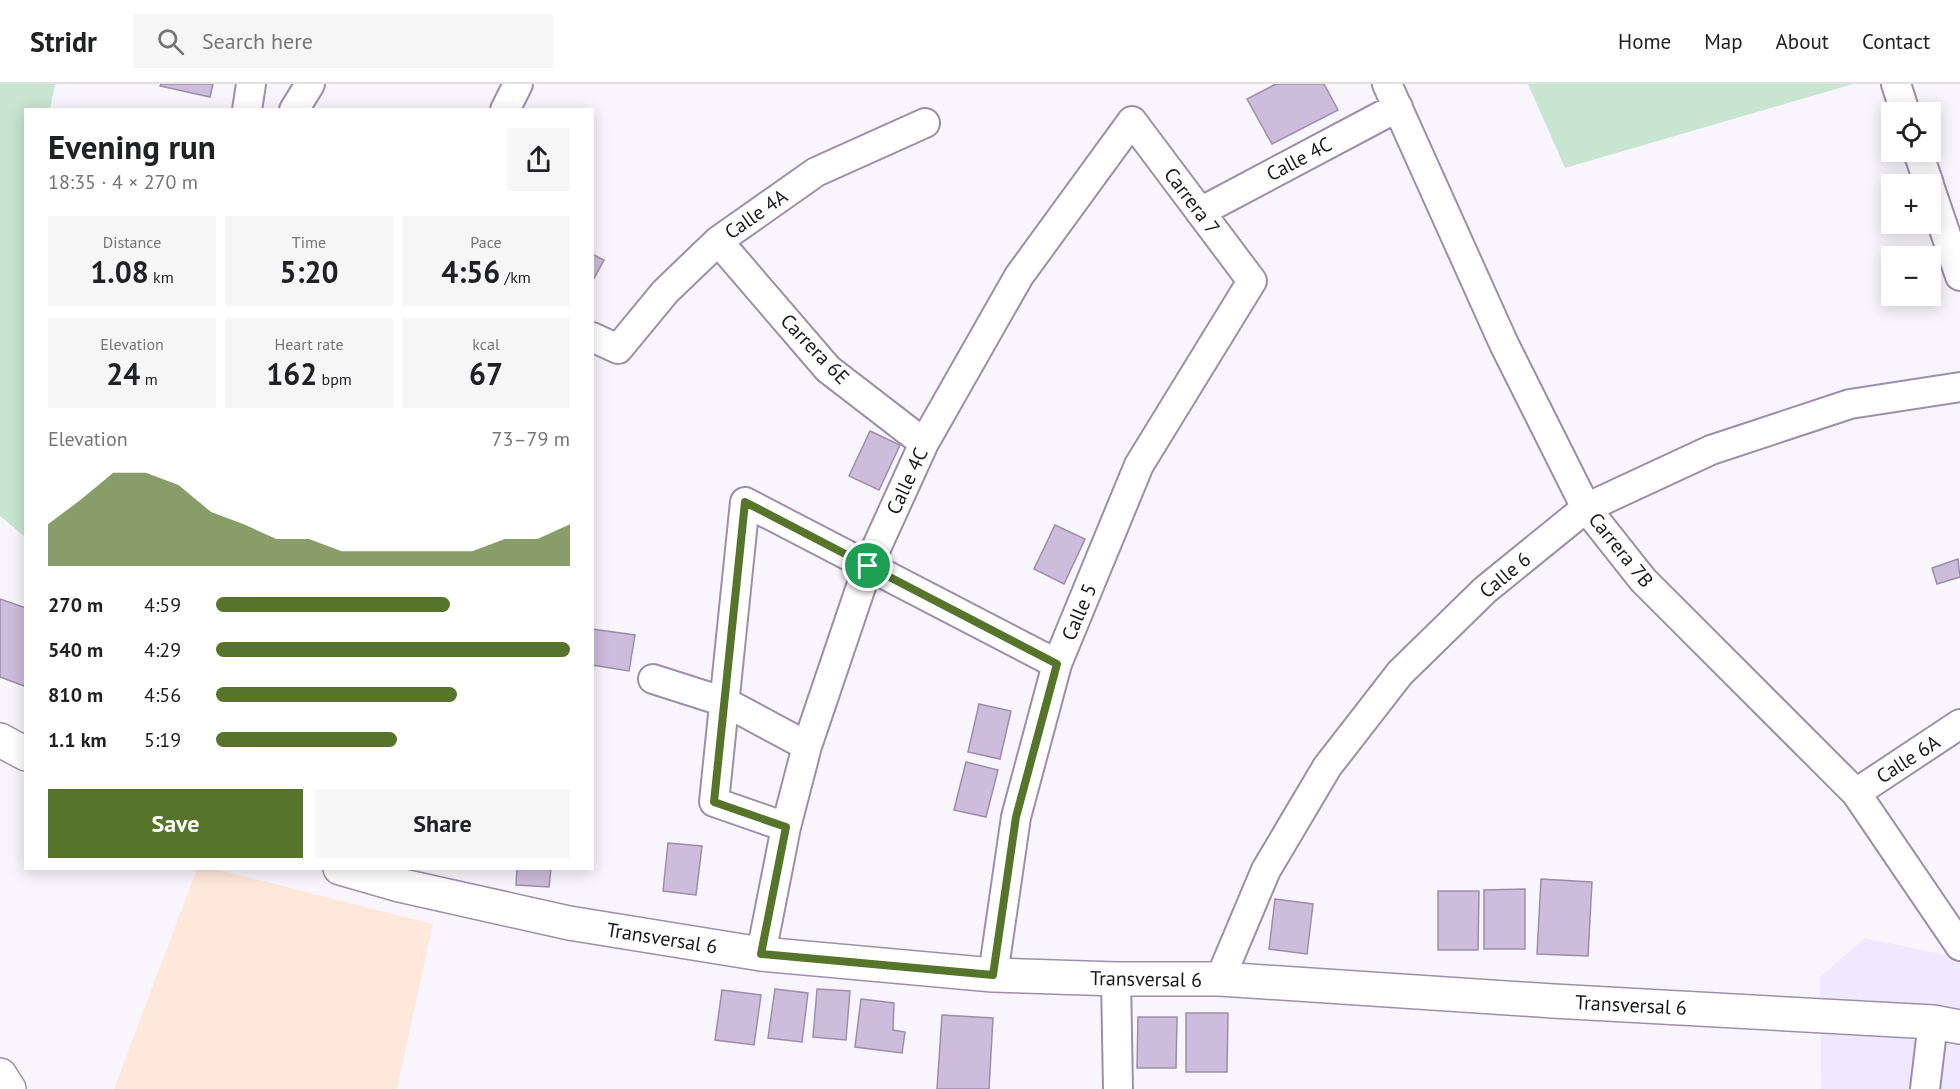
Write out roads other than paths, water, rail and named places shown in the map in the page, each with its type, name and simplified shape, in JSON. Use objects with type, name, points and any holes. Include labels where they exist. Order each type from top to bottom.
[{"type":"street","points":[[247,108],[251,84]]},
{"type":"street","points":[[295,108],[310,84]]},
{"type":"street","points":[[506,108],[518,84]]},
{"type":"street","points":[[1896,84],[1902,102]]},
{"type":"street","name":"Calle 4C","points":[[1200,212],[1393,95]]},
{"type":"street","name":"Carrera 7B","points":[[1393,95],[1504,344],[1586,507],[1643,580],[1856,793],[1960,946]]},
{"type":"street","name":"Calle 4C","points":[[761,954],[786,827],[807,746],[868,566],[924,443],[1019,276],[1132,121]]},
{"type":"street","name":"Carrera 7","points":[[1132,121],[1252,281]]},
{"type":"street","name":"Calle 4A","points":[[605,343],[665,292],[717,241],[816,172],[925,123]]},
{"type":"street","points":[[1941,219],[1960,276]]},
{"type":"street","name":"Carrera 6E","points":[[717,241],[828,369],[924,443]]},
{"type":"street","name":"Calle 5","points":[[993,975],[1016,817],[1057,664],[1139,465],[1252,281]]},
{"type":"street","name":"Calle 6","points":[[1220,979],[1266,870],[1327,767],[1400,673],[1485,590],[1586,507],[1711,450],[1850,404],[1960,387]]},
{"type":"street","points":[[786,827],[714,802],[745,502],[1057,664]]},
{"type":"street","points":[[653,679],[724,702],[807,746]]},
{"type":"street","name":"Calle 6A","points":[[1856,793],[1960,724]]},
{"type":"street","points":[[0,740],[24,753]]},
{"type":"street","name":"Transversal 6","points":[[353,870],[400,877],[569,923],[761,954],[993,975],[1116,979],[1220,979],[1947,1024]]},
{"type":"street","points":[[1116,979],[1118,1089]]},
{"type":"street","points":[[1925,1089],[1947,1024]]},
{"type":"street","points":[[0,1075],[9,1089]]}]
